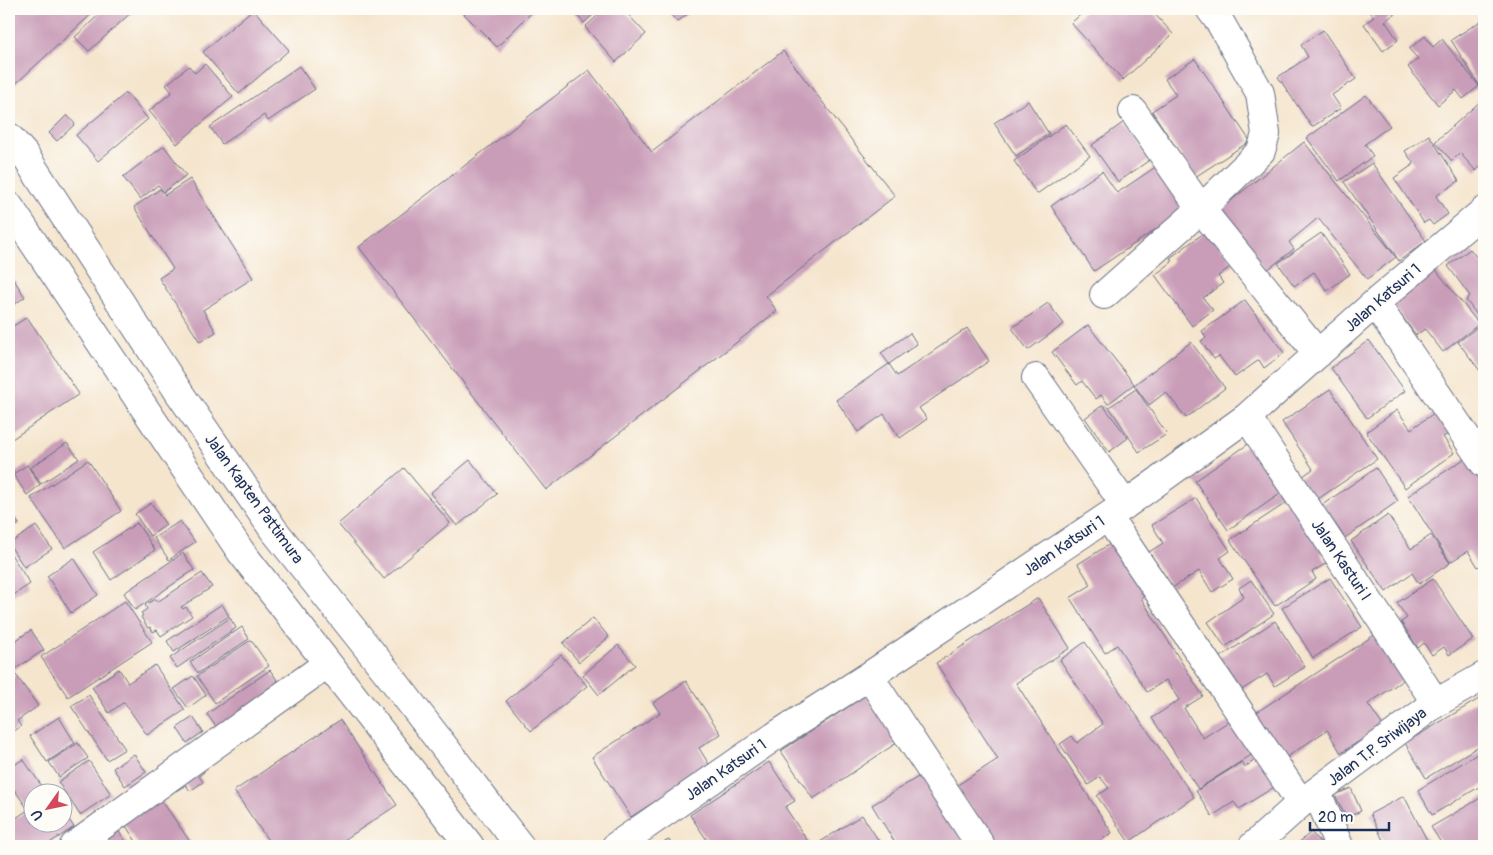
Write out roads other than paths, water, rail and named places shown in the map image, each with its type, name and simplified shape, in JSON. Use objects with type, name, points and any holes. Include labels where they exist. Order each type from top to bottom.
[{"type":"street","points":[[1104,295],[1201,209],[1261,151],[1266,134],[1260,93],[1221,24],[1210,9]]},
{"type":"street","points":[[1134,111],[1201,209],[1318,354]]},
{"type":"street","name":"Jalan Kapten Pattimura","points":[[9,137],[24,154],[180,394],[273,529],[390,676],[520,846]]},
{"type":"street","points":[[9,206],[241,552],[470,846]]},
{"type":"street","name":"Jalan Katsuri 1","points":[[616,846],[775,736],[869,676],[1116,511],[1246,417],[1375,303],[1484,211]]},
{"type":"street","points":[[1375,303],[1484,463]]},
{"type":"street","points":[[1036,378],[1116,511],[1309,797],[1339,846]]},
{"type":"street","name":"Jalan Kasturi I","points":[[1246,417],[1436,703]]},
{"type":"street","points":[[74,846],[328,664]]},
{"type":"street","points":[[869,676],[980,846]]},
{"type":"street","name":"Jalan T.P. Sriwijaya","points":[[1252,846],[1309,797],[1436,703],[1484,676]]}]
